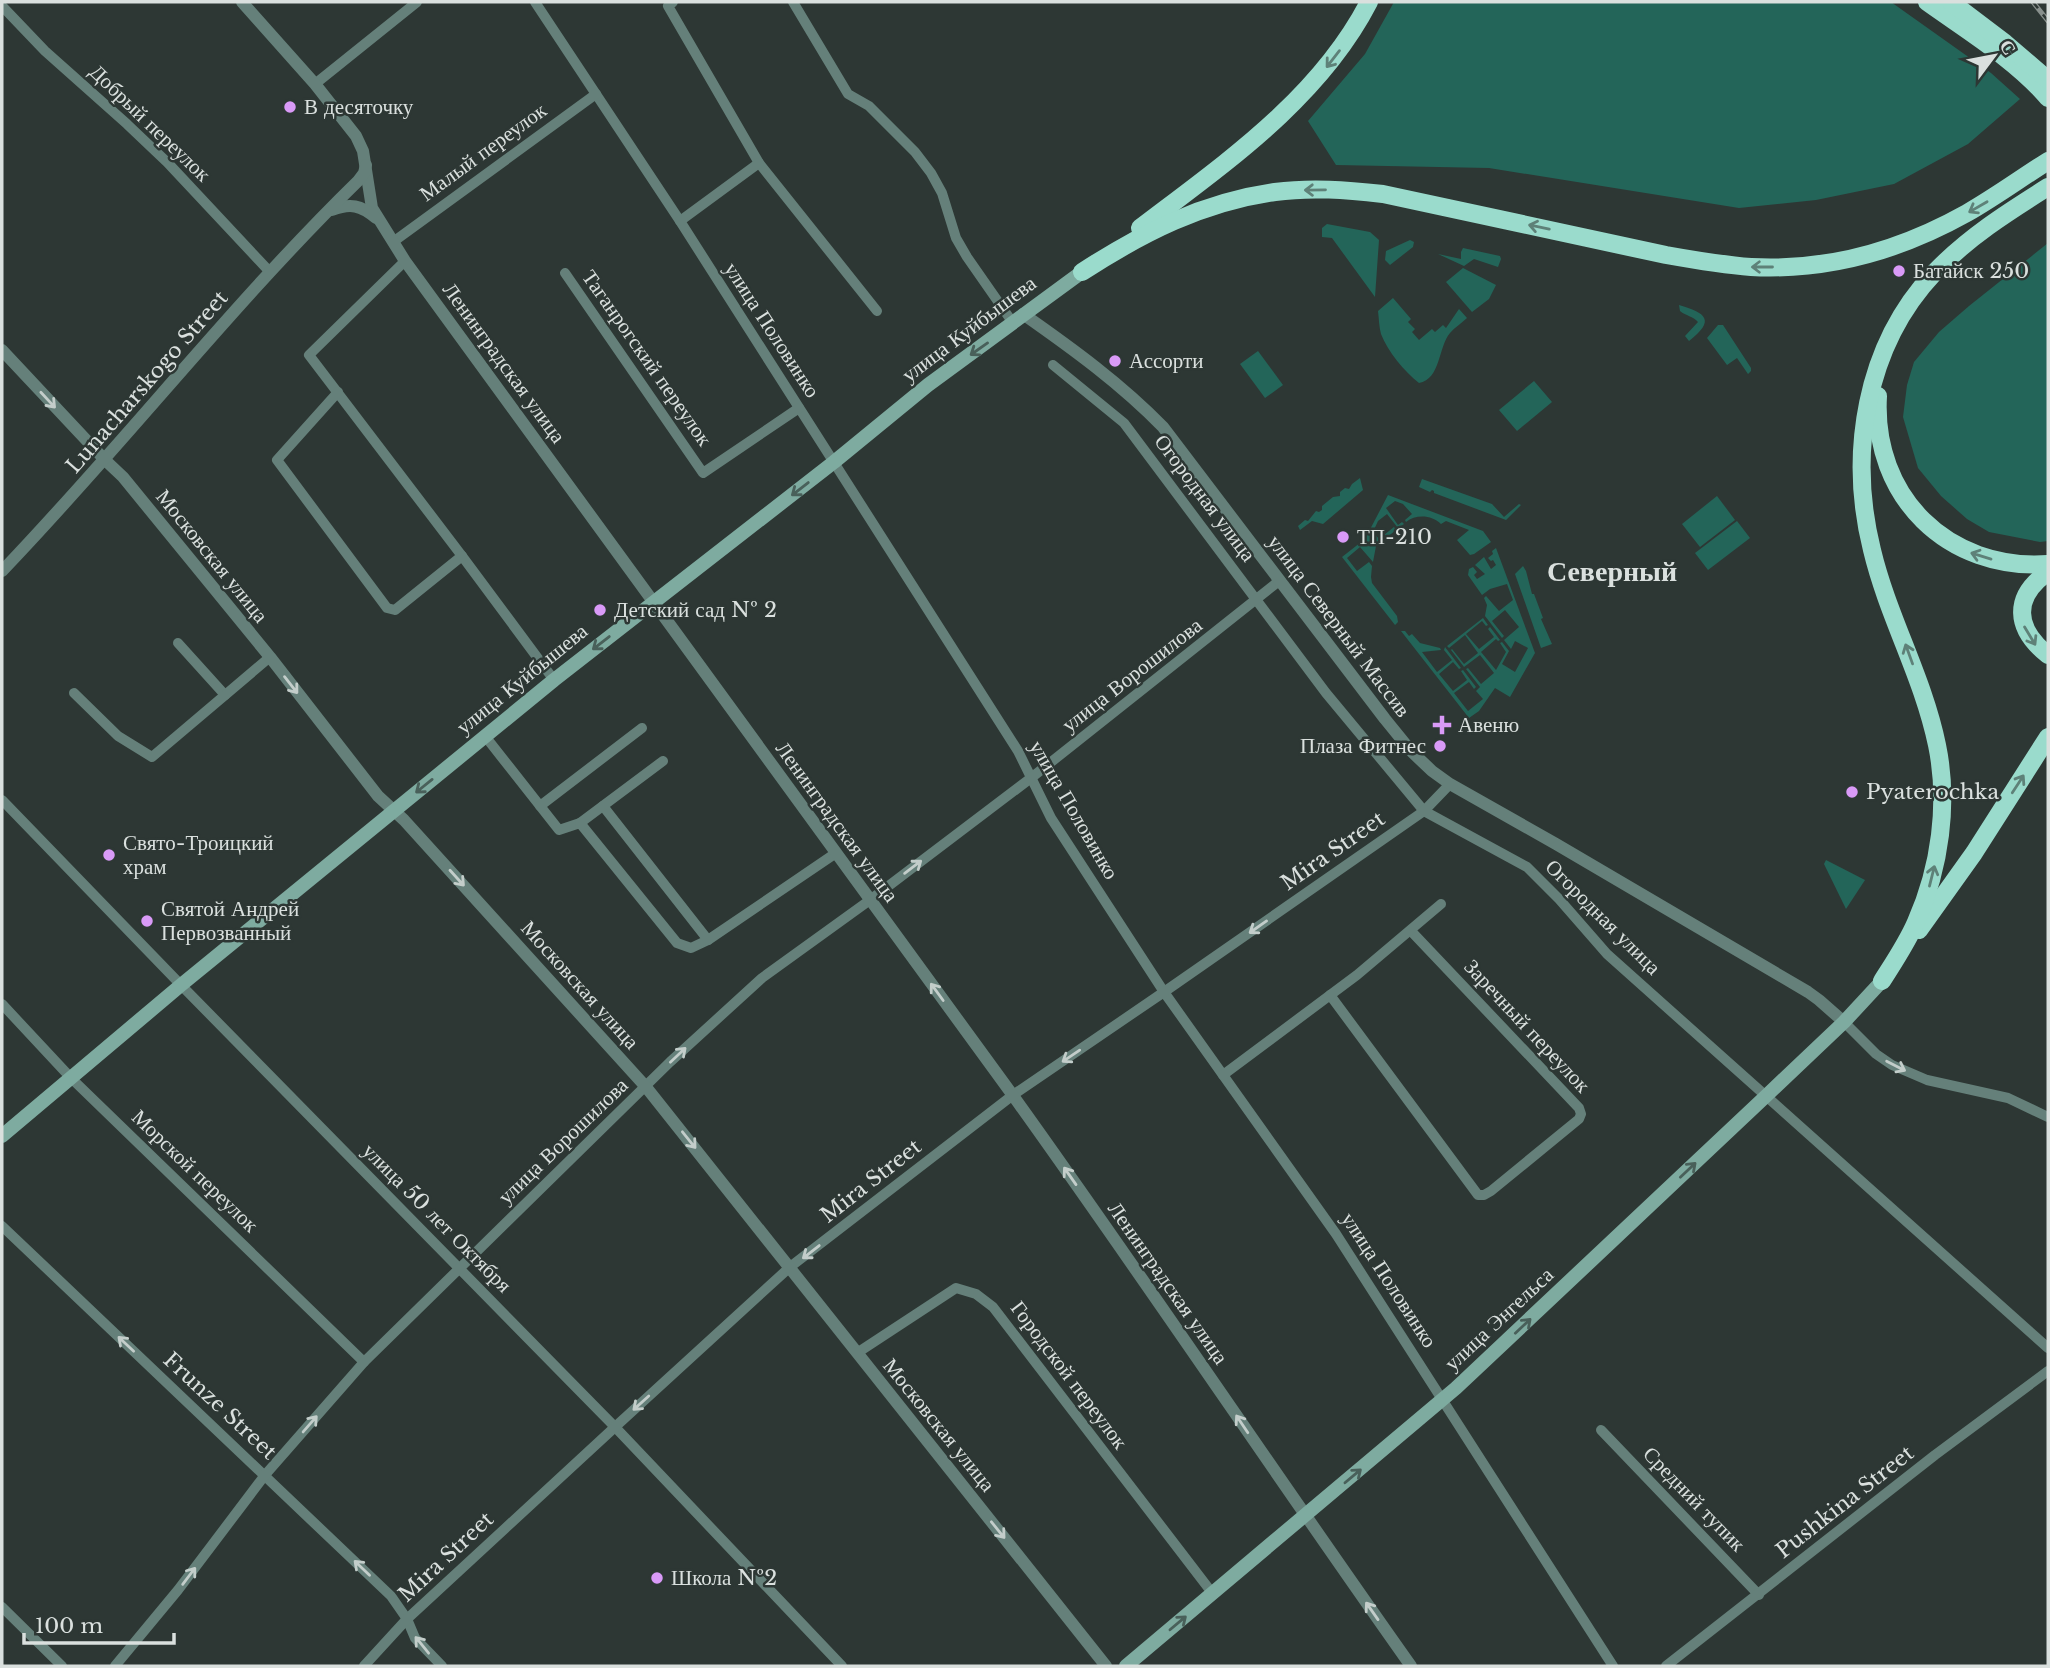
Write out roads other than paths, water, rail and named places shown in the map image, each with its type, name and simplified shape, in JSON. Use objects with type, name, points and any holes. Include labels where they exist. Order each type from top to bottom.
[{"type":"highway","points":[[1082,272],[1183,195],[1288,109],[1319,77],[1343,46],[1369,2]]},
{"type":"highway","points":[[1927,2],[2013,65],[2048,98]]},
{"type":"highway","points":[[1951,2],[2048,80]]},
{"type":"highway","points":[[1082,272],[1121,246],[1211,206],[1276,192],[1311,190],[1383,194],[1666,256],[1713,263],[1753,267],[1798,267],[1834,263],[1881,250],[1936,229],[1999,195],[2042,165]]},
{"type":"highway","points":[[1882,981],[1902,951],[1932,878],[1940,834],[1942,790],[1937,747],[1925,700],[1885,591],[1872,551],[1864,513],[1862,440],[1868,401],[1878,365],[1891,334],[1911,301],[1933,273],[1980,233],[2047,188]]},
{"type":"highway","points":[[1933,273],[1898,328],[1879,386],[1877,415],[1881,446],[1890,473],[1923,522],[1944,539],[1988,559],[2022,564],[2048,564]]},
{"type":"highway","points":[[2048,572],[2029,589],[2023,602],[2022,616],[2025,631],[2035,645],[2048,655]]},
{"type":"highway","points":[[1882,981],[1974,853],[2048,737]]},
{"type":"main road","name":"улица Куйбышева","points":[[2,1136],[181,985],[554,680],[834,462],[928,385],[1082,272]]},
{"type":"main road","name":"улица Энгельса","points":[[1126,1666],[1442,1400],[1844,1022],[1882,981]]},
{"type":"street","name":"Ленинградская улица","points":[[242,2],[315,84],[356,136],[363,151],[372,208],[405,261],[1013,1095],[1411,1666]]},
{"type":"street","points":[[315,84],[402,6],[417,2]]},
{"type":"street","name":"улица Половинко","points":[[535,2],[680,221],[1018,751],[1051,818],[1164,992],[1336,1234],[1614,1666]]},
{"type":"street","points":[[673,2],[668,6],[759,163],[877,311]]},
{"type":"street","points":[[793,2],[848,94],[870,106],[915,152],[931,173],[942,192],[956,238],[967,257],[1018,319]]},
{"type":"street","name":"Добрый переулок","points":[[2,6],[45,51],[167,162],[269,271]]},
{"type":"street","name":"Малый переулок","points":[[393,242],[596,94]]},
{"type":"street","points":[[680,221],[759,163]]},
{"type":"street","name":"Lunacharskogo Street","points":[[2,571],[60,510],[269,271],[358,181],[366,165]]},
{"type":"street","points":[[320,218],[345,205],[353,205],[365,209],[378,220]]},
{"type":"street","points":[[405,261],[309,355],[554,680]]},
{"type":"street","name":"Таганрогский переулок","points":[[565,273],[704,473],[799,408]]},
{"type":"street","name":"улица Северный Массив","points":[[1018,319],[1077,351],[1141,404],[1185,454],[1279,581],[1411,751],[1432,771],[1808,992],[1844,1022]]},
{"type":"street","name":"Московская улица","points":[[2,350],[122,477],[270,657],[379,796],[404,820],[646,1087],[1106,1666]]},
{"type":"street","name":"Огородная улица","points":[[1053,365],[1124,423],[1326,693],[1424,811],[1527,867],[1607,954],[2048,1348]]},
{"type":"street","points":[[338,392],[277,460],[387,608],[395,610],[462,556]]},
{"type":"street","name":"улица Ворошилова","points":[[115,1666],[178,1590],[265,1475],[364,1362],[670,1062],[762,978],[1031,778],[1279,581]]},
{"type":"street","points":[[178,643],[225,695]]},
{"type":"street","points":[[74,693],[118,736],[152,757],[270,657]]},
{"type":"street","points":[[540,806],[642,728]]},
{"type":"street","points":[[485,736],[559,830],[580,823],[663,761]]},
{"type":"street","name":"Mira Street","points":[[364,1666],[407,1619],[790,1268],[1013,1095],[1424,811],[1450,784]]},
{"type":"street","name":"улица 50 лет Октября","points":[[2,800],[615,1427],[842,1666]]},
{"type":"street","points":[[603,806],[708,940]]},
{"type":"street","points":[[580,823],[677,943],[691,948],[708,940],[836,853]]},
{"type":"street","points":[[1223,1075],[1412,931],[1441,904]]},
{"type":"street","name":"Заречный переулок","points":[[1330,995],[1478,1195],[1490,1191],[1579,1119],[1581,1114],[1579,1108],[1412,931]]},
{"type":"street","name":"Морской переулок","points":[[2,1004],[71,1078],[364,1362]]},
{"type":"street","points":[[1844,1022],[1892,1065],[1927,1080],[2008,1098],[2048,1117]]},
{"type":"street","name":"Frunze Street","points":[[2,1226],[391,1596],[407,1619],[415,1638],[442,1666]]},
{"type":"street","name":"Городской переулок","points":[[857,1353],[956,1288],[976,1294],[993,1307],[1213,1594]]},
{"type":"street","name":"Pushkina Street","points":[[1667,1666],[1935,1455],[2048,1371]]},
{"type":"street","name":"Средний тупик","points":[[1601,1430],[1759,1594]]},
{"type":"street","points":[[2,1607],[62,1666]]},
{"type":"railway","points":[[2033,2],[2048,21]]},
{"type":"place","name":"В десяточку","points":[[290,107]]},
{"type":"place","name":"Батайск 250","points":[[1899,271]]},
{"type":"place","name":"Ассорти","points":[[1115,361]]},
{"type":"place","name":"ТП-210","points":[[1343,537]]},
{"type":"place","name":"Детский сад № 2","points":[[600,610]]},
{"type":"place","name":"Авеню","points":[[1442,725]]},
{"type":"place","name":"Плаза Фитнес","points":[[1440,746]]},
{"type":"place","name":"Pyaterochka","points":[[1852,792]]},
{"type":"place","name":"Свято-Троицкий храм","points":[[109,855]]},
{"type":"place","name":"Святой Андрей Первозванный","points":[[147,921]]},
{"type":"place","name":"Школа №2","points":[[657,1578]]},
{"type":"district","name":"Северный","points":[[1612,571]]}]
